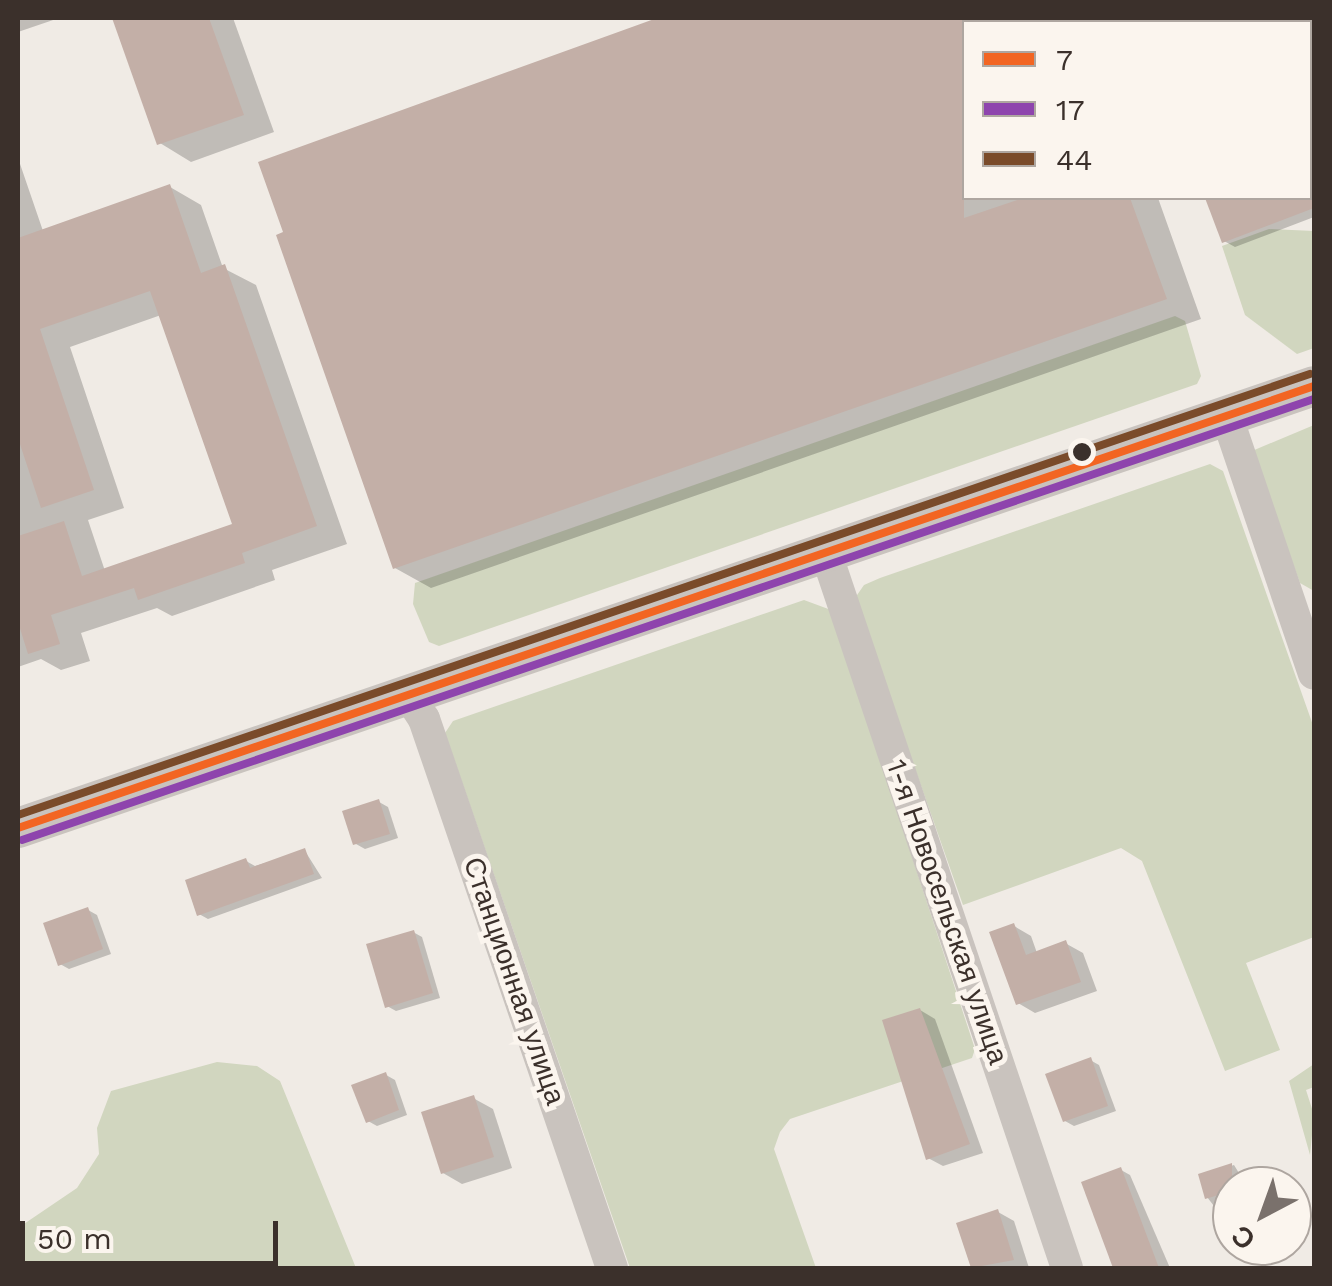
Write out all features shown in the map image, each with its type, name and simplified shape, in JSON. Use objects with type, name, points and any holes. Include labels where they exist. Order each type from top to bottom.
[{"type":"street","points":[[18,828],[827,556],[1314,386]]},
{"type":"street","points":[[1227,416],[1314,674]]},
{"type":"street","name":"1-я Новосельская улица","points":[[827,556],[1067,1268]]},
{"type":"street","name":"Станционная улица","points":[[409,696],[424,720],[612,1268]]},
{"type":"green space","points":[[1269,229],[1314,231],[1314,348],[1297,354],[1245,315],[1222,246]]},
{"type":"green space","points":[[1175,316],[1185,321],[1201,376],[1197,384],[439,646],[429,642],[413,604],[415,583]]},
{"type":"green space","points":[[1314,425],[1314,591],[1300,583],[1252,451]]},
{"type":"green space","points":[[1210,464],[1223,471],[1314,728],[1314,937],[1246,963],[1280,1050],[1225,1071],[1142,861],[1121,848],[963,905],[855,598],[864,585],[880,578]]},
{"type":"green space","points":[[804,600],[831,610],[975,1049],[972,1058],[790,1119],[780,1132],[774,1149],[816,1268],[630,1268],[445,733],[453,721]]},
{"type":"green space","points":[[217,1062],[257,1066],[280,1081],[356,1268],[18,1268],[18,1228],[77,1188],[99,1154],[97,1128],[111,1091]]},
{"type":"green space","points":[[1314,1064],[1314,1087],[1306,1090],[1314,1115],[1310,1155],[1289,1081]]},
{"type":"building","points":[[112,18],[209,18],[244,115],[157,145]]},
{"type":"building","points":[[657,18],[964,18],[964,218],[1017,200],[1131,200],[1167,299],[393,569],[276,235],[283,232],[258,162]]},
{"type":"building","points":[[170,184],[201,273],[225,264],[317,526],[242,553],[245,563],[138,600],[134,588],[51,615],[60,644],[28,654],[18,622],[18,536],[64,521],[82,576],[232,524],[150,291],[40,329],[94,490],[41,508],[18,438],[18,238]]},
{"type":"building","points":[[1314,198],[1314,208],[1222,243],[1206,200]]},
{"type":"building","points":[[379,799],[390,834],[353,845],[342,811]]},
{"type":"building","points":[[305,848],[314,874],[197,916],[185,880],[246,858],[250,868]]},
{"type":"building","points":[[88,907],[103,949],[58,966],[43,923]]},
{"type":"building","points":[[1014,923],[1026,955],[1066,940],[1081,982],[1016,1005],[989,932]]},
{"type":"building","points":[[414,930],[433,993],[385,1008],[366,944]]},
{"type":"building","points":[[920,1008],[970,1144],[926,1160],[882,1020]]},
{"type":"building","points":[[1091,1057],[1108,1106],[1063,1122],[1045,1074]]},
{"type":"building","points":[[386,1072],[399,1110],[366,1123],[351,1085]]},
{"type":"building","points":[[474,1095],[494,1157],[441,1174],[421,1112]]},
{"type":"building","points":[[1121,1167],[1159,1268],[1113,1268],[1081,1182]]},
{"type":"building","points":[[1212,1169],[1212,1197],[1205,1199],[1198,1174]]},
{"type":"building","points":[[998,1209],[1014,1260],[971,1268],[956,1223]]},
{"type":"transit line","name":"44","points":[[18,815],[1310,374]]},
{"type":"transit line","name":"7","points":[[18,828],[1314,386]]},
{"type":"transit line","name":"17","points":[[22,840],[1314,399]]}]
